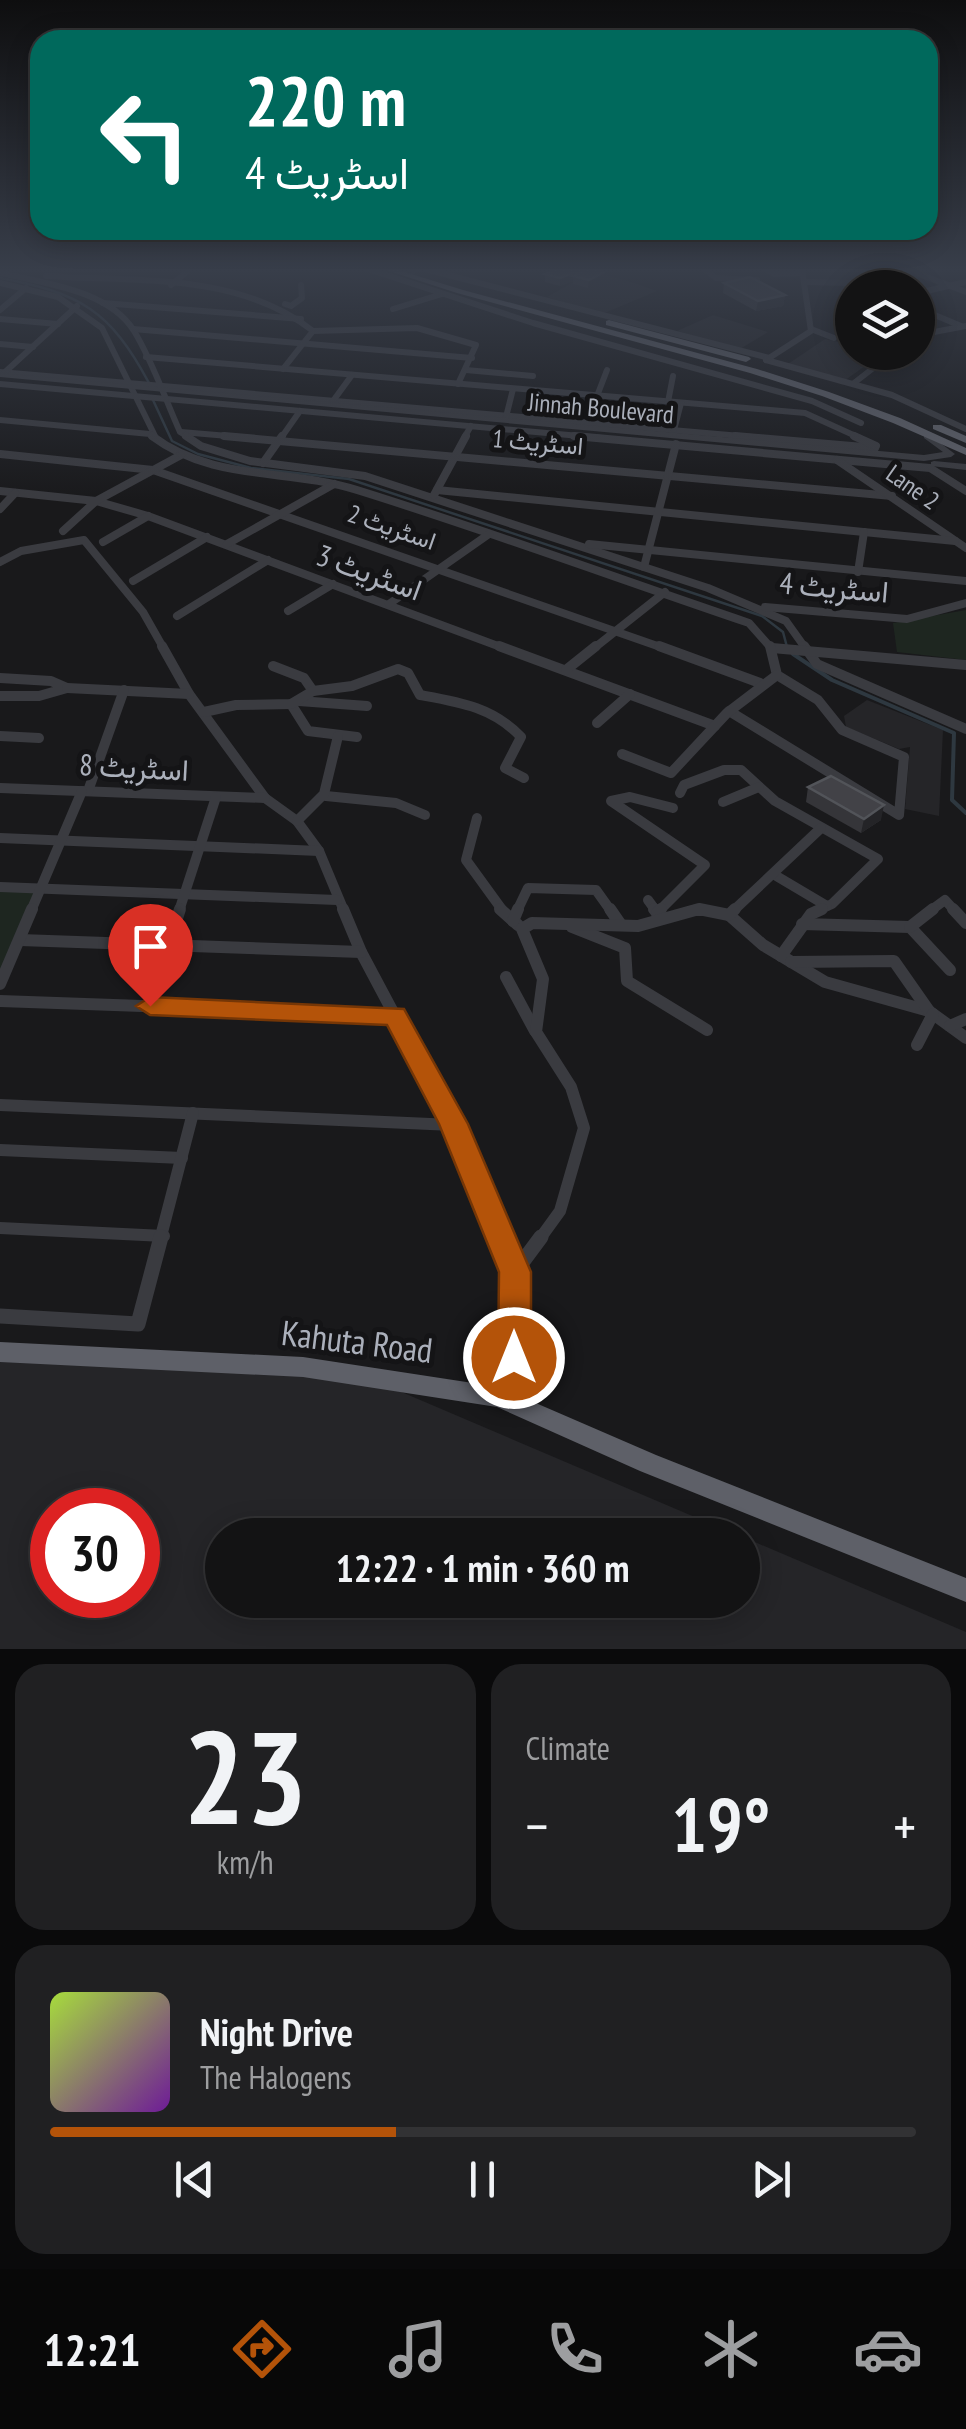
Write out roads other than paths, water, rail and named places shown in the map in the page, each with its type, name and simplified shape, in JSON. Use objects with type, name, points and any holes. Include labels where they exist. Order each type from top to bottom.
[{"type":"highway","points":[[658,346],[770,376]]},
{"type":"highway","points":[[677,346],[851,402],[966,452]]},
{"type":"highway","points":[[682,346],[764,361]]},
{"type":"highway","points":[[702,346],[764,361],[859,394],[966,440]]},
{"type":"highway","name":"Kahuta Road","points":[[0,1352],[304,1367],[499,1397],[648,1464],[966,1590]]},
{"type":"street","points":[[21,346],[32,347]]},
{"type":"street","points":[[111,346],[134,390],[150,434]]},
{"type":"street","points":[[141,346],[180,432],[222,454],[356,474],[435,494],[755,606],[793,626],[809,659],[826,669],[966,729]]},
{"type":"street","points":[[283,369],[301,346]]},
{"type":"street","points":[[327,346],[472,358]]},
{"type":"street","points":[[458,384],[475,346]]},
{"type":"street","points":[[624,346],[812,402],[861,423]]},
{"type":"street","points":[[707,346],[854,383],[966,429]]},
{"type":"street","points":[[764,361],[790,346]]},
{"type":"street","points":[[1,377],[32,347]]},
{"type":"street","points":[[146,357],[805,414],[878,447],[676,444],[471,426],[333,401],[160,392]]},
{"type":"street","points":[[466,370],[532,376]]},
{"type":"street","points":[[597,396],[608,370]]},
{"type":"street","points":[[854,383],[871,370]]},
{"type":"street","points":[[333,401],[352,375]]},
{"type":"street","points":[[668,402],[674,376]]},
{"type":"street","name":"Jinnah Boulevard","points":[[1,377],[727,442],[963,468]]},
{"type":"street","points":[[506,416],[513,388]]},
{"type":"street","points":[[160,392],[300,411],[506,416],[674,430],[836,459],[930,468],[966,491]]},
{"type":"street","points":[[812,402],[851,402]]},
{"type":"street","points":[[674,430],[681,403]]},
{"type":"street","points":[[263,463],[300,411]]},
{"type":"street","name":"Jinnah Boulevard","points":[[882,457],[937,458],[951,454],[895,419]]},
{"type":"street","points":[[0,420],[150,434],[182,455],[241,473],[334,483],[749,623],[776,648],[966,665]]},
{"type":"street","points":[[435,494],[471,426]]},
{"type":"street","name":"اسٹریٹ 1","points":[[180,432],[892,496]]},
{"type":"street","points":[[644,567],[676,444]]},
{"type":"street","name":"اسٹریٹ 2","points":[[0,454],[153,470],[442,567],[760,684]]},
{"type":"street","points":[[63,532],[96,500],[182,455]]},
{"type":"street","name":"Lane 2","points":[[836,459],[966,548]]},
{"type":"street","points":[[227,544],[334,483]]},
{"type":"street","name":"اسٹریٹ 3","points":[[0,491],[96,500],[148,516],[715,726]]},
{"type":"street","points":[[0,509],[15,492]]},
{"type":"street","name":"اسٹریٹ 2","points":[[435,494],[955,541]]},
{"type":"street","points":[[103,542],[148,516]]},
{"type":"street","points":[[858,572],[864,532]]},
{"type":"street","points":[[389,604],[489,534]]},
{"type":"street","points":[[133,581],[207,537]]},
{"type":"street","points":[[1,561],[21,552],[84,540],[143,612],[188,694],[266,798],[298,821],[320,851],[360,952],[454,1124],[515,1272],[514,1358],[499,1397]]},
{"type":"street","points":[[569,542],[966,582]]},
{"type":"street","points":[[177,616],[268,560]]},
{"type":"street","points":[[288,612],[333,584]]},
{"type":"street","points":[[566,670],[665,592]]},
{"type":"street","name":"اسٹریٹ 4","points":[[755,606],[907,618],[966,603]]},
{"type":"street","points":[[776,648],[777,674]]},
{"type":"street","points":[[273,666],[304,678],[313,691]]},
{"type":"street","points":[[295,702],[313,691],[352,686],[398,669],[408,674],[420,695],[487,708],[508,720],[521,737],[505,768],[524,778]]},
{"type":"street","points":[[622,754],[671,773],[730,711],[777,674]]},
{"type":"street","points":[[730,711],[899,815],[904,757],[842,730],[818,700],[777,674]]},
{"type":"street","points":[[0,678],[51,681],[68,688]]},
{"type":"street","points":[[0,696],[39,696],[68,688],[188,694]]},
{"type":"street","points":[[0,984],[85,791],[124,690]]},
{"type":"street","points":[[596,723],[630,694]]},
{"type":"street","points":[[204,712],[236,705],[295,702],[367,706]]},
{"type":"street","points":[[295,702],[303,728],[357,737]]},
{"type":"street","points":[[0,736],[39,738]]},
{"type":"street","points":[[298,821],[316,810],[326,796],[338,736]]},
{"type":"street","points":[[680,793],[684,785],[733,768],[821,828],[878,859],[802,924],[786,959]]},
{"type":"street","points":[[723,802],[760,787]]},
{"type":"street","name":"اسٹریٹ 8","points":[[0,788],[266,798]]},
{"type":"street","points":[[326,796],[396,803],[425,815]]},
{"type":"street","points":[[150,1006],[216,797]]},
{"type":"street","points":[[659,916],[705,866],[611,801],[630,797],[673,808]]},
{"type":"street","points":[[477,818],[466,860],[518,925],[543,979],[536,1032]]},
{"type":"street","points":[[729,915],[821,828]]},
{"type":"street","points":[[0,838],[320,851]]},
{"type":"street","points":[[773,874],[827,906]]},
{"type":"street","points":[[0,887],[337,900]]},
{"type":"street","points":[[518,925],[528,888],[596,890],[621,925]]},
{"type":"street","points":[[648,900],[659,916]]},
{"type":"street","points":[[802,924],[910,928],[945,900],[966,923]]},
{"type":"street","points":[[518,925],[621,925],[699,908],[729,915],[786,959],[825,982],[931,1013],[966,1038]]},
{"type":"street","points":[[566,924],[624,948],[628,981],[707,1030]]},
{"type":"street","points":[[910,928],[950,970]]},
{"type":"street","points":[[20,940],[360,952]]},
{"type":"street","points":[[786,959],[894,962],[931,1013]]},
{"type":"street","points":[[506,978],[571,1087],[584,1128],[560,1211],[515,1272]]},
{"type":"street","points":[[0,1001],[395,1016]]},
{"type":"street","points":[[916,1046],[931,1013]]},
{"type":"street","points":[[950,1026],[966,1019]]},
{"type":"street","points":[[0,1105],[454,1124]]},
{"type":"street","points":[[0,1316],[138,1324],[193,1113]]},
{"type":"street","points":[[0,1150],[182,1158]]},
{"type":"street","points":[[0,1228],[164,1236]]},
{"type":"waterway","points":[[127,346],[149,383]]},
{"type":"waterway","points":[[153,400],[172,441],[198,454],[251,468],[349,479],[762,616],[783,632],[787,647]]},
{"type":"waterway","points":[[793,654],[832,680],[954,733],[952,800],[966,813]]}]
